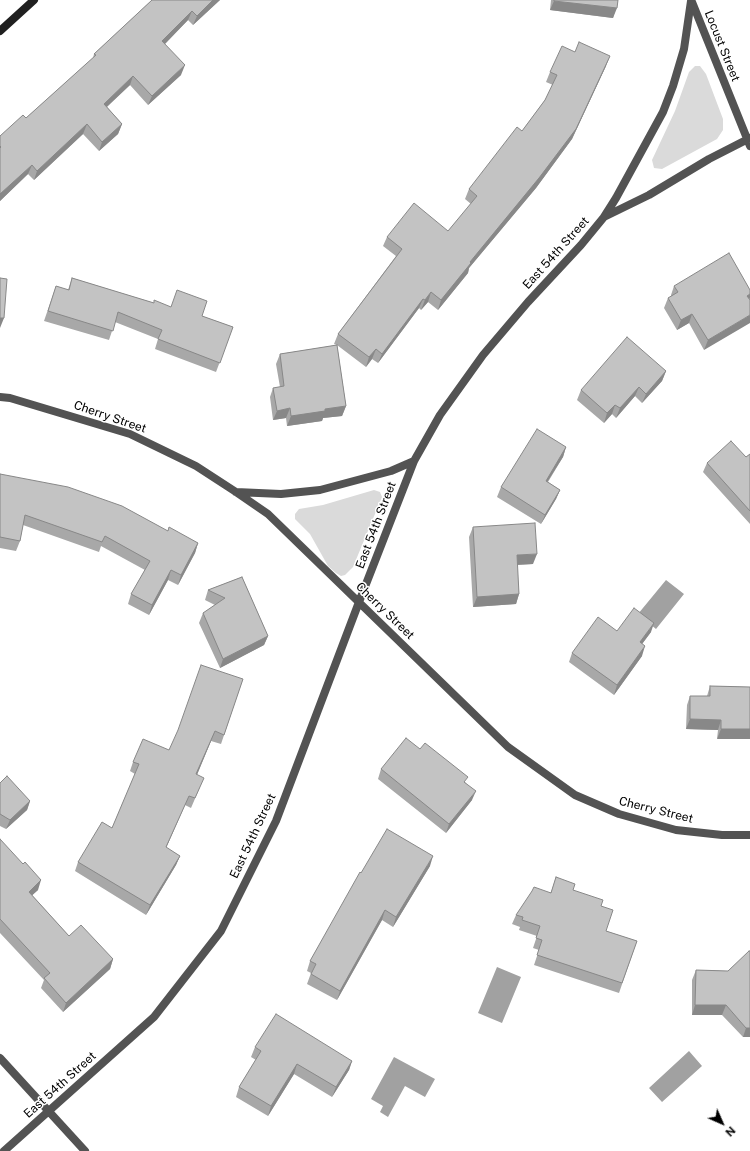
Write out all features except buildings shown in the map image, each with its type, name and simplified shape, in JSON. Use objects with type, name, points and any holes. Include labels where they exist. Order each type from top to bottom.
[{"type":"main road","points":[[0,31],[34,0]]},
{"type":"street","name":"Locust Street","points":[[691,0],[749,141]]},
{"type":"street","name":"East 54th Street","points":[[4,1151],[154,1017],[221,931],[276,821],[414,461],[440,415],[483,355],[528,302],[581,245],[604,217],[616,198],[659,118],[673,86],[684,49],[691,0]]},
{"type":"street","name":"East 54th Street","points":[[604,217],[649,195],[709,159],[749,141]]},
{"type":"street","name":"Cherry Street","points":[[0,397],[10,398],[130,434],[196,466],[268,514],[508,747],[575,795],[619,814],[676,830],[722,835],[750,835]]},
{"type":"street","name":"East 54th Street","points":[[236,492],[280,494],[320,490],[391,471],[414,461]]},
{"type":"street","points":[[0,1058],[85,1151]]},
{"type":"shaded area","points":[[695,66],[700,66],[706,74],[723,119],[723,130],[717,139],[662,169],[654,168],[652,160],[675,111],[689,72]]},
{"type":"shaded area","points":[[374,490],[380,492],[382,497],[353,567],[345,575],[341,576],[328,566],[310,534],[295,519],[295,514],[299,509],[323,505]]},
{"type":"shaded area","points":[[666,580],[684,594],[656,629],[638,614]]},
{"type":"shaded area","points":[[497,967],[521,977],[502,1023],[478,1013]]},
{"type":"shaded area","points":[[689,1051],[702,1066],[662,1102],[649,1088]]},
{"type":"shaded area","points":[[394,1057],[435,1079],[425,1097],[405,1086],[388,1117],[380,1112],[383,1106],[371,1099]]}]
